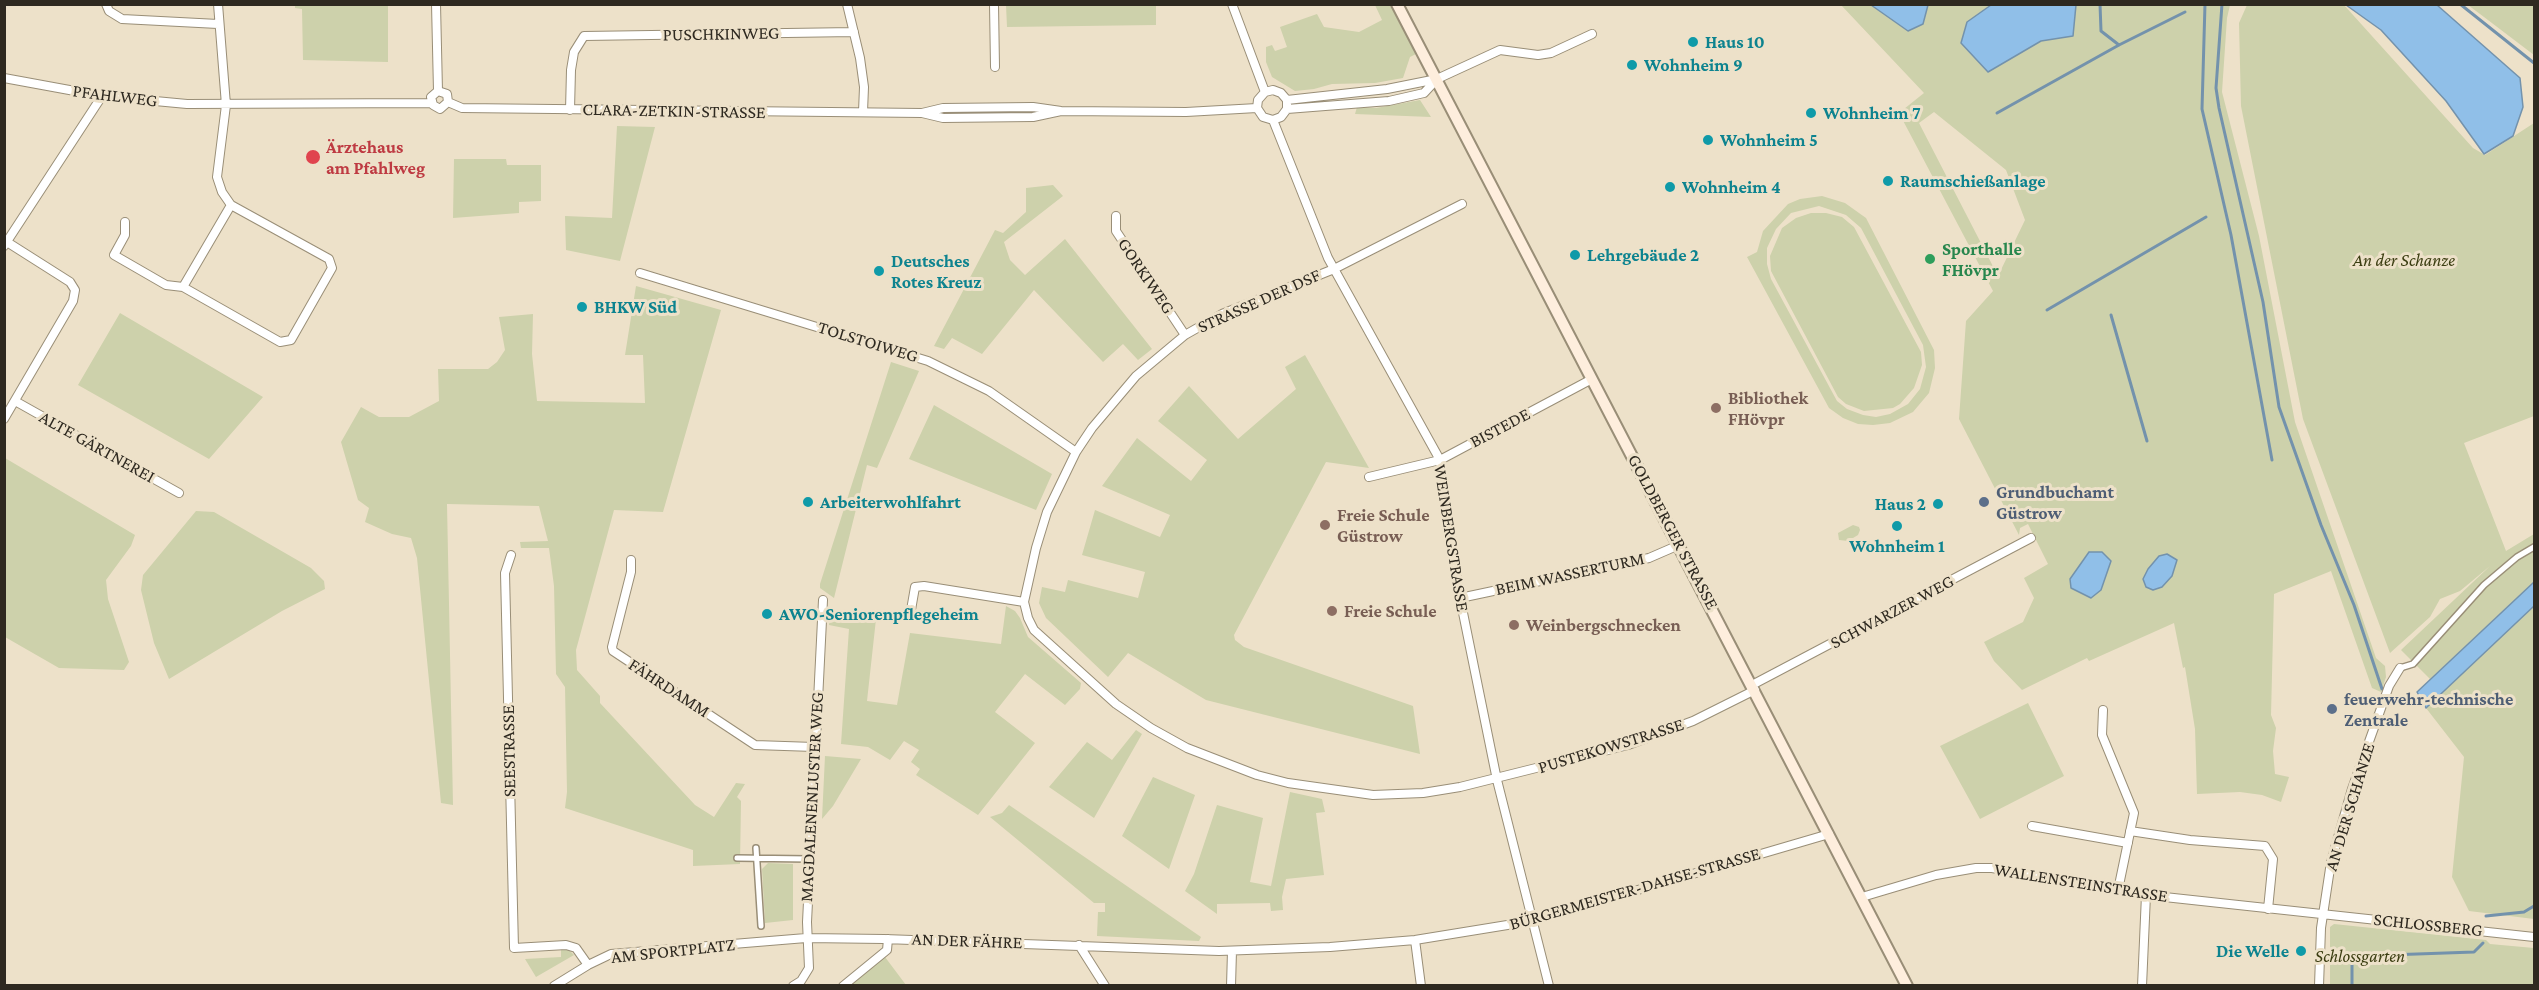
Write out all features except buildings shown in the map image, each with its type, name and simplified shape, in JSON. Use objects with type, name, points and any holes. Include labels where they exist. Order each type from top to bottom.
[{"type":"main road","name":"GOLDBERGER STRASSE","points":[[1397,4],[1754,687],[1907,986]]},
{"type":"street","points":[[106,4],[109,11],[122,19],[218,24]]},
{"type":"street","points":[[125,222],[125,235],[114,255],[166,285],[183,287],[280,342],[291,340],[332,268],[329,259],[231,205],[222,192],[217,177],[226,105],[218,4]]},
{"type":"street","points":[[436,4],[438,90]]},
{"type":"street","points":[[847,4],[862,68],[863,112]]},
{"type":"street","points":[[994,4],[995,67]]},
{"type":"street","points":[[1233,4],[1265,92]]},
{"type":"street","name":"PUSCHKINWEG","points":[[570,110],[574,52],[584,36],[854,32]]},
{"type":"street","points":[[1287,105],[1437,79],[1500,50],[1538,55],[1551,53],[1592,34]]},
{"type":"street","name":"PFAHLWEG","points":[[4,78],[102,96],[187,104],[226,105]]},
{"type":"street","points":[[438,90],[447,94],[448,102]]},
{"type":"street","points":[[431,103],[432,95],[438,90]]},
{"type":"street","points":[[1277,91],[1287,105],[1281,117],[1273,120],[1263,117],[1257,108],[1258,100],[1265,92],[1277,91]]},
{"type":"street","points":[[4,419],[73,301],[75,290],[70,282],[6,244],[102,96]]},
{"type":"street","name":"CLARA-ZETKIN-STRASSE","points":[[226,105],[431,103],[440,109],[448,102],[462,108],[922,113],[933,109],[953,107],[1186,112],[1257,108]]},
{"type":"street","name":"WEINBERGSTRASSE","points":[[1273,120],[1334,269],[1440,460],[1460,598],[1497,780],[1549,986]]},
{"type":"street","name":"STRASSE DER DSF","points":[[1024,602],[1047,512],[1076,452],[1092,428],[1136,376],[1185,335],[1257,298],[1334,269],[1462,204]]},
{"type":"street","points":[[183,287],[231,205]]},
{"type":"street","name":"GORKIWEG","points":[[1116,216],[1116,231],[1185,335]]},
{"type":"street","name":"TOLSTOIWEG","points":[[640,273],[928,361],[989,391],[1076,452]]},
{"type":"street","name":"BISTEDE","points":[[1369,477],[1440,460],[1592,379]]},
{"type":"street","name":"ALTE GÄRTNEREI","points":[[15,401],[179,493]]},
{"type":"street","name":"SCHWARZER WEG","points":[[1754,687],[2031,538]]},
{"type":"street","name":"BEIM WASSERTURM","points":[[1460,598],[1649,558],[1679,545]]},
{"type":"street","points":[[2400,668],[2413,664],[2484,585],[2517,557],[2535,547]]},
{"type":"street","name":"SEESTRASSE","points":[[511,555],[505,573],[514,948]]},
{"type":"street","name":"FÄHRDAMM","points":[[631,560],[631,572],[612,647],[613,651],[755,745],[814,747]]},
{"type":"street","points":[[911,610],[915,587],[924,586],[1024,602],[1034,630],[1066,662],[1116,704],[1170,739],[1224,764],[1288,783],[1373,795],[1423,794],[1497,780]]},
{"type":"street","name":"MAGDALENENLUSTER WEG","points":[[793,986],[801,981],[809,968],[806,938],[809,859],[823,600]]},
{"type":"street","name":"AN DER SCHANZE","points":[[2319,986],[2322,915],[2331,862],[2350,797],[2389,686],[2400,668]]},
{"type":"street","name":"PUSTEKOWSTRASSE","points":[[1497,780],[1628,745],[1693,721],[1754,687]]},
{"type":"street","points":[[2103,710],[2102,735],[2134,813],[2118,890]]},
{"type":"street","points":[[2032,826],[2128,843]]},
{"type":"street","points":[[2130,831],[2190,840],[2265,846],[2274,859],[2268,909]]},
{"type":"street","name":"BÜRGERMEISTER-DAHSE-STRASSE","points":[[1079,945],[1232,951],[1330,947],[1415,940],[1532,921],[1829,834]]},
{"type":"street","points":[[756,848],[761,926]]},
{"type":"street","points":[[737,858],[809,859]]},
{"type":"street","name":"WALLENSTEINSTRASSE","points":[[1862,897],[1936,875],[1984,868],[2146,895],[2322,915]]},
{"type":"street","points":[[2142,986],[2146,895]]},
{"type":"street","name":"SCHLOSSBERG","points":[[2322,915],[2535,937]]},
{"type":"street","name":"AM SPORTPLATZ","points":[[514,948],[566,945],[576,948],[588,965],[611,954],[806,938]]},
{"type":"street","name":"AN DER FÄHRE","points":[[806,938],[1079,945]]},
{"type":"street","points":[[843,986],[887,950],[888,939]]},
{"type":"street","points":[[1415,940],[1420,986]]},
{"type":"street","points":[[1079,945],[1105,986]]},
{"type":"street","points":[[1231,986],[1232,951]]},
{"type":"street","points":[[554,986],[588,965]]},
{"type":"green space","points":[[295,4],[388,5],[388,62],[303,60],[302,9],[295,8]]},
{"type":"green space","points":[[1006,5],[1156,5],[1156,25],[1007,27]]},
{"type":"green space","points":[[1375,5],[1390,5],[1416,54],[1410,57],[1403,78],[1375,83],[1332,84],[1295,91],[1272,77],[1266,62],[1266,47],[1272,45],[1275,51],[1287,47],[1280,27],[1317,14],[1324,27],[1359,32],[1382,20]]},
{"type":"green space","points":[[1841,5],[2230,5],[2222,92],[2259,236],[2295,422],[2376,658],[2385,666],[2386,677],[2381,692],[2372,688],[2331,571],[2274,594],[2271,715],[2276,728],[2273,751],[2275,774],[2289,777],[2281,802],[2262,795],[2240,792],[2197,794],[2195,729],[2185,667],[2183,668],[2174,623],[2089,661],[2087,658],[2022,690],[1994,661],[1984,642],[2023,622],[2034,598],[2024,578],[2048,564],[2028,524],[2020,528],[2019,535],[1959,419],[1966,321],[1993,291],[1899,113],[1924,93]],"holes":[[[1934,112],[2006,170],[2025,220],[1998,276],[1919,123]]]},
{"type":"green space","name":"An der Schanze","points":[[2247,5],[2344,5],[2473,148],[2485,155],[2534,123],[2534,416],[2464,443],[2506,551],[2534,534],[2534,582],[2430,679],[2401,650],[2490,566],[2460,591],[2440,599],[2430,617],[2390,653],[2303,419],[2241,106],[2239,23]]},
{"type":"green space","points":[[2468,5],[2534,5],[2534,55],[2484,17]]},
{"type":"green space","points":[[1420,100],[1431,117],[1355,114],[1357,107],[1376,108]]},
{"type":"green space","points":[[617,126],[655,127],[620,261],[566,250],[565,216],[612,218]]},
{"type":"green space","points":[[454,159],[506,159],[507,165],[541,165],[541,201],[519,202],[519,213],[453,218]]},
{"type":"green space","points":[[1053,185],[1063,196],[1004,242],[1010,260],[1025,275],[1065,239],[1152,349],[1138,360],[1123,344],[1103,362],[1034,290],[982,354],[952,338],[944,349],[934,346],[995,230],[1003,233],[1026,212],[1026,188]]},
{"type":"green space","points":[[1822,196],[1845,203],[1866,218],[1934,350],[1935,368],[1929,393],[1913,412],[1890,423],[1858,424],[1843,418],[1829,408],[1747,257],[1757,252],[1763,231],[1788,204],[1800,199]],"holes":[[[1819,206],[1846,215],[1861,228],[1923,345],[1926,367],[1920,389],[1908,404],[1890,414],[1876,417],[1847,409],[1837,401],[1771,279],[1767,264],[1767,248],[1776,229],[1791,213]]]},
{"type":"green space","points":[[1811,213],[1826,213],[1842,217],[1854,227],[1921,352],[1922,365],[1914,388],[1900,404],[1893,408],[1864,411],[1846,404],[1838,397],[1771,271],[1770,256],[1782,228],[1796,218]]},
{"type":"green space","points":[[636,286],[721,310],[663,512],[614,510],[576,650],[577,670],[600,696],[600,703],[695,805],[714,817],[736,783],[745,784],[737,797],[741,801],[740,864],[693,866],[693,850],[565,808],[567,792],[565,687],[556,674],[554,586],[549,548],[521,548],[520,542],[548,541],[539,506],[447,504],[453,805],[441,803],[417,558],[411,538],[392,534],[365,522],[369,508],[358,500],[341,442],[361,407],[379,417],[409,417],[439,401],[438,369],[488,369],[497,362],[505,350],[499,317],[533,314],[532,354],[537,401],[645,403],[643,355],[625,355]]},
{"type":"green space","points":[[120,313],[263,397],[209,459],[78,385]]},
{"type":"green space","points":[[1305,355],[1369,468],[1326,462],[1234,635],[1235,640],[1244,647],[1413,706],[1420,754],[1206,700],[1128,653],[1108,677],[1046,618],[1039,603],[1042,587],[1065,592],[1068,580],[1138,598],[1145,572],[1082,555],[1095,510],[1160,537],[1170,515],[1102,486],[1137,438],[1191,481],[1207,460],[1158,421],[1189,386],[1238,439],[1296,389],[1285,367]]},
{"type":"green space","points":[[891,362],[919,371],[877,468],[867,465],[834,598],[820,588],[820,584]]},
{"type":"green space","points":[[934,405],[1052,474],[1036,510],[909,459]]},
{"type":"green space","points":[[5,458],[135,535],[131,546],[106,580],[108,599],[129,662],[124,670],[59,668],[5,637]]},
{"type":"green space","points":[[196,511],[214,512],[311,568],[324,581],[325,589],[282,611],[169,679],[154,643],[141,590],[143,575]]},
{"type":"green space","points":[[1853,525],[1859,527],[1858,535],[1848,541],[1839,540],[1838,533]]},
{"type":"green space","points":[[1006,606],[1015,611],[1020,618],[1028,637],[1081,683],[1080,689],[1065,705],[1025,674],[995,712],[1035,743],[978,815],[916,775],[920,769],[911,762],[919,750],[904,741],[890,760],[868,747],[841,744],[849,629],[829,625],[831,609],[876,619],[867,701],[897,705],[910,633],[1001,644]]},
{"type":"green space","points":[[2534,606],[2534,919],[2469,911],[2452,877],[2464,757],[2426,708]]},
{"type":"green space","points":[[2028,703],[2064,776],[1980,819],[1940,746]]},
{"type":"green space","points":[[1136,730],[1142,734],[1094,818],[1049,787],[1087,742],[1112,760]]},
{"type":"green space","points":[[825,756],[861,759],[833,806],[822,819]]},
{"type":"green space","points":[[1153,777],[1195,795],[1169,869],[1122,836]]},
{"type":"green space","points":[[1290,792],[1322,799],[1325,812],[1316,813],[1324,875],[1286,879],[1282,897],[1283,910],[1271,911],[1270,903],[1217,904],[1217,914],[1185,891],[1194,874],[1217,805],[1263,818],[1250,882],[1271,886]]},
{"type":"green space","points":[[1009,805],[1201,937],[1199,941],[1097,936],[1098,912],[1105,912],[1105,903],[1094,903],[990,817],[1002,813]]},
{"type":"green space","points":[[768,863],[793,864],[793,920],[765,923],[762,869]]},
{"type":"green space","name":"Schlossgarten","points":[[2334,924],[2486,940],[2490,944],[2534,948],[2534,985],[2330,985],[2330,927]]},
{"type":"green space","points":[[561,949],[569,950],[574,955],[536,977],[525,959],[561,957]]},
{"type":"green space","points":[[885,957],[906,985],[851,985]]},
{"type":"water","points":[[1871,5],[1928,5],[1923,24],[1908,31]]},
{"type":"water","points":[[1991,5],[2076,5],[2073,36],[2041,41],[1988,72],[1961,43],[1967,22]]},
{"type":"water","points":[[2346,5],[2437,5],[2520,78],[2523,107],[2513,136],[2484,154],[2446,101],[2381,30]]},
{"type":"water","points":[[2089,552],[2102,552],[2111,561],[2101,590],[2091,598],[2071,588],[2070,579]]},
{"type":"water","points":[[2167,554],[2177,560],[2172,576],[2162,587],[2153,590],[2146,587],[2143,579],[2148,569],[2159,556]]},
{"type":"water","points":[[2534,582],[2534,606],[2426,708],[2417,692]]},
{"type":"waterway","points":[[2100,4],[2101,31],[2119,45]]},
{"type":"waterway","points":[[2205,4],[2202,109],[2231,235],[2272,460]]},
{"type":"waterway","points":[[2222,4],[2216,88],[2263,302],[2279,407],[2321,525],[2354,605],[2382,689]]},
{"type":"waterway","points":[[2460,4],[2534,63]]},
{"type":"waterway","points":[[1997,113],[2119,45],[2185,12]]},
{"type":"waterway","points":[[2047,310],[2206,217]]},
{"type":"waterway","points":[[2111,315],[2147,441]]},
{"type":"waterway","points":[[2395,697],[2411,704],[2422,696]]},
{"type":"waterway","points":[[2486,916],[2524,912],[2534,906]]},
{"type":"waterway","points":[[2352,986],[2352,962],[2360,956],[2474,952],[2483,943]]},
{"type":"place","name":"Haus 10","points":[[1693,42]]},
{"type":"place","name":"Wohnheim 9","points":[[1632,65]]},
{"type":"place","name":"Wohnheim 7","points":[[1811,113]]},
{"type":"place","name":"Wohnheim 5","points":[[1708,140]]},
{"type":"place","name":"Ärztehaus am Pfahlweg","points":[[313,157]]},
{"type":"place","name":"Raumschießanlage","points":[[1888,181]]},
{"type":"place","name":"Wohnheim 4","points":[[1670,187]]},
{"type":"place","name":"Lehrgebäude 2","points":[[1575,255]]},
{"type":"place","name":"Sporthalle FHövpr","points":[[1930,259]]},
{"type":"place","name":"Deutsches Rotes Kreuz","points":[[879,271]]},
{"type":"place","name":"BHKW Süd","points":[[582,307]]},
{"type":"place","name":"Bibliothek FHövpr","points":[[1716,408]]},
{"type":"place","name":"Arbeiterwohlfahrt","points":[[808,502]]},
{"type":"place","name":"Grundbuchamt Güstrow","points":[[1984,502]]},
{"type":"place","name":"Haus 2","points":[[1938,504]]},
{"type":"place","name":"Freie Schule Güstrow","points":[[1325,525]]},
{"type":"place","name":"Wohnheim 1","points":[[1897,526]]},
{"type":"place","name":"Freie Schule","points":[[1332,611]]},
{"type":"place","name":"AWO-Seniorenpflegeheim","points":[[767,614]]},
{"type":"place","name":"Weinbergschnecken","points":[[1514,625]]},
{"type":"place","name":"feuerwehr-technische Zentrale","points":[[2332,709]]},
{"type":"place","name":"Die Welle","points":[[2301,951]]}]
